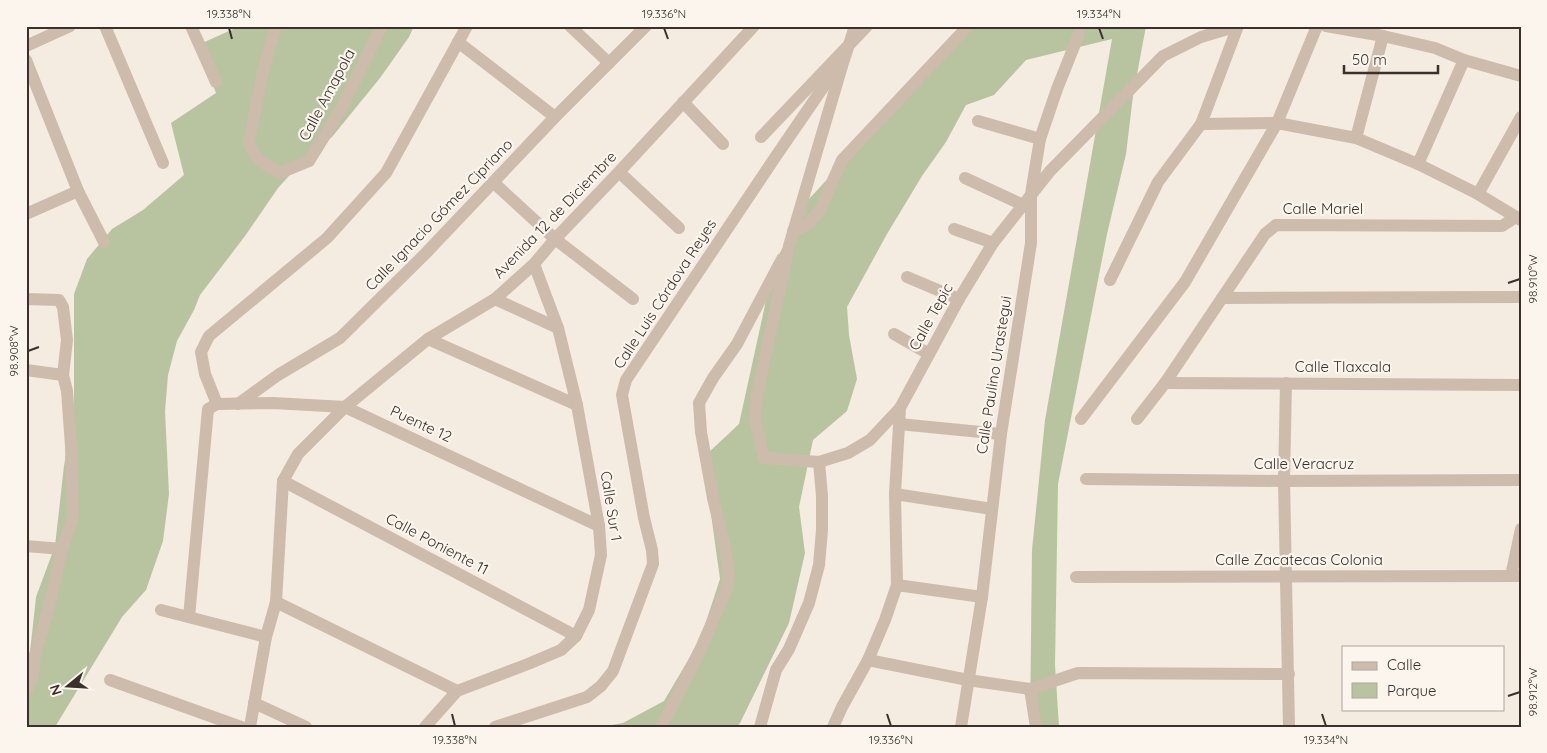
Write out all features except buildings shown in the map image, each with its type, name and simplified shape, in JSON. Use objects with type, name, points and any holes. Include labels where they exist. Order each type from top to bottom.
[{"type":"street","points":[[26,46],[70,26]]},
{"type":"street","points":[[105,26],[163,163]]},
{"type":"street","points":[[191,26],[216,82]]},
{"type":"street","name":"Calle Amapola","points":[[276,26],[263,71],[249,142],[251,150],[264,164],[280,173],[309,161],[341,109],[382,26]]},
{"type":"street","points":[[188,617],[208,409],[217,404],[205,374],[201,352],[209,336],[327,238],[386,173],[467,26]]},
{"type":"street","points":[[570,26],[609,63]]},
{"type":"street","name":"Calle Ignacio Gómez Cipriano","points":[[238,404],[278,375],[340,338],[426,254],[555,118],[646,26]]},
{"type":"street","name":"Avenida 12 de Diciembre","points":[[250,727],[266,636],[276,602],[282,481],[298,454],[345,407],[428,339],[495,299],[534,264],[555,239],[754,26]]},
{"type":"street","points":[[850,45],[855,26]]},
{"type":"street","points":[[761,137],[837,63],[867,26]]},
{"type":"street","points":[[793,231],[808,224],[820,210],[842,160],[968,26]]},
{"type":"street","points":[[1110,280],[1158,182],[1202,124],[1238,26]]},
{"type":"street","name":"Calle Tepic","points":[[833,727],[868,660],[897,585],[895,494],[900,408],[959,299],[993,243],[1050,171],[1163,56],[1200,32],[1238,26]]},
{"type":"street","points":[[1081,419],[1185,282],[1277,123],[1317,26]]},
{"type":"street","points":[[1326,26],[1435,48],[1464,60],[1521,76]]},
{"type":"street","name":"Calle Paulino Urastegui","points":[[961,727],[982,597],[1001,434],[1031,243],[1031,194],[1040,139],[1079,34]]},
{"type":"street","points":[[1356,138],[1383,36]]},
{"type":"street","points":[[458,42],[555,118]]},
{"type":"street","points":[[26,60],[78,192],[104,242]]},
{"type":"street","points":[[1418,164],[1464,60]]},
{"type":"street","points":[[837,63],[789,246],[757,394],[755,420],[764,458],[813,462],[848,453],[870,440],[900,408]]},
{"type":"street","name":"Calle Luis Córdova Reyes","points":[[495,727],[587,697],[601,686],[613,671],[653,564],[652,550],[644,518],[622,395],[626,380],[824,86],[837,63]]},
{"type":"street","points":[[683,102],[723,144]]},
{"type":"street","points":[[1478,194],[1521,117]]},
{"type":"street","points":[[978,121],[1040,139]]},
{"type":"street","points":[[1202,124],[1277,123],[1356,138],[1418,164],[1478,194],[1518,219]]},
{"type":"street","points":[[619,172],[679,228]]},
{"type":"street","points":[[965,178],[1023,205]]},
{"type":"street","points":[[494,183],[555,239],[633,299]]},
{"type":"street","points":[[26,214],[78,192]]},
{"type":"street","name":"Calle Mariel","points":[[1137,419],[1165,383],[1265,234],[1276,225],[1502,226],[1518,219]]},
{"type":"street","points":[[954,229],[993,243]]},
{"type":"street","points":[[661,727],[701,648],[726,590],[729,575],[701,432],[699,403],[713,378],[737,344],[789,246]]},
{"type":"street","name":"Calle Sur 1","points":[[425,727],[457,691],[561,650],[576,636],[589,610],[601,555],[599,526],[577,406],[558,328],[534,264]]},
{"type":"street","points":[[907,277],[959,299]]},
{"type":"street","points":[[1222,298],[1521,297]]},
{"type":"street","points":[[26,691],[33,676],[35,656],[49,607],[62,549],[73,517],[69,418],[67,391],[63,375],[67,340],[63,308],[59,300],[27,298]]},
{"type":"street","points":[[495,299],[558,328]]},
{"type":"street","points":[[894,334],[929,354]]},
{"type":"street","points":[[428,339],[577,406]]},
{"type":"street","points":[[26,370],[63,375]]},
{"type":"street","name":"Calle Tlaxcala","points":[[1165,383],[1521,385]]},
{"type":"street","points":[[1286,383],[1284,481],[1289,727]]},
{"type":"street","name":"Puente 12","points":[[217,404],[273,403],[345,407],[599,526]]},
{"type":"street","points":[[899,424],[1001,434]]},
{"type":"street","points":[[760,727],[776,670],[789,649],[809,603],[819,565],[822,496],[813,462]]},
{"type":"street","name":"Calle Veracruz","points":[[1086,479],[1284,481],[1521,480]]},
{"type":"street","name":"Calle Poniente 11","points":[[282,481],[576,636]]},
{"type":"street","points":[[895,494],[992,509]]},
{"type":"street","points":[[1516,576],[1521,529]]},
{"type":"street","points":[[26,546],[62,549]]},
{"type":"street","name":"Calle Zacatecas Colonia","points":[[1076,577],[1516,576]]},
{"type":"street","points":[[897,585],[982,597]]},
{"type":"street","points":[[276,602],[457,691]]},
{"type":"street","points":[[161,610],[266,636]]},
{"type":"street","points":[[868,660],[968,680],[1030,689],[1078,674],[1289,674]]},
{"type":"street","points":[[110,680],[241,727]]},
{"type":"street","points":[[1030,689],[1036,727]]},
{"type":"street","points":[[254,703],[306,727]]},
{"type":"green space","points":[[240,26],[414,26],[409,37],[380,78],[332,137],[298,166],[278,188],[245,236],[200,295],[177,341],[168,375],[165,411],[169,494],[163,541],[146,590],[122,617],[55,727],[26,727],[26,659],[30,652],[36,597],[55,546],[64,466],[74,407],[74,294],[87,259],[112,229],[143,210],[184,175],[171,123],[216,93],[198,45]]},
{"type":"green space","points":[[970,26],[1146,26],[1133,96],[1126,154],[1107,234],[1058,484],[1055,665],[1059,727],[1030,727],[1032,550],[1045,420],[1112,39],[1026,60],[994,95],[966,105],[946,142],[922,176],[887,234],[847,307],[849,335],[857,379],[847,411],[813,440],[799,507],[805,553],[789,623],[740,723],[737,727],[601,727],[623,723],[664,701],[700,640],[720,579],[707,485],[707,454],[739,424],[774,264],[808,200]]}]
